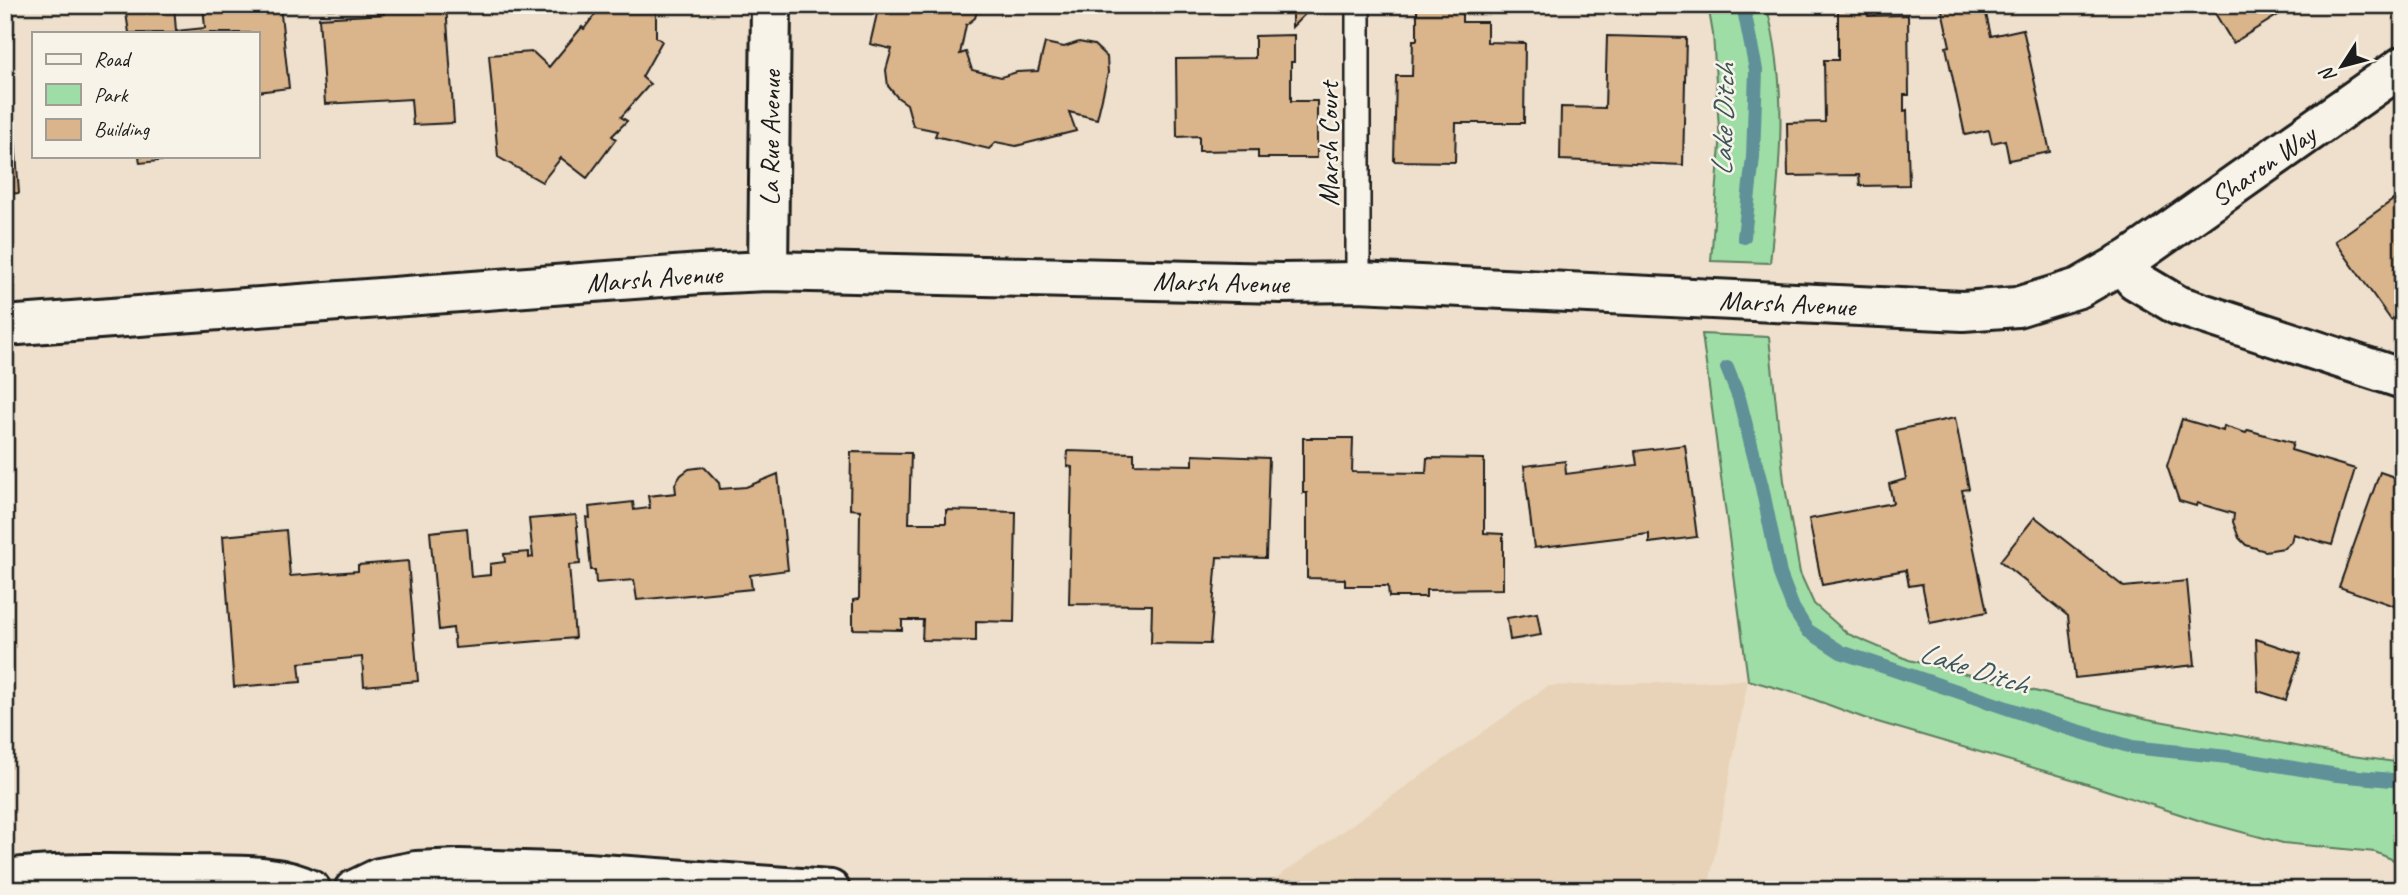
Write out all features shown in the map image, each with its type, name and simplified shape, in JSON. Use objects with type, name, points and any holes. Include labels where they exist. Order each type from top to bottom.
[{"type":"street","name":"La Rue Avenue","points":[[768,271],[771,5]]},
{"type":"street","name":"Sharon Way","points":[[2121,263],[2403,66]]},
{"type":"street","name":"Marsh Avenue","points":[[5,326],[768,271],[1267,283],[1358,282],[1964,311],[2017,307],[2079,288],[2121,263]]},
{"type":"street","points":[[2121,263],[2135,280],[2177,305],[2403,379]]},
{"type":"street","points":[[354,890],[379,878],[416,871],[460,869],[587,873],[831,890]]},
{"type":"street","points":[[5,879],[111,873],[201,883],[267,878],[293,881],[311,890]]},
{"type":"lane","name":"Marsh Court","points":[[1358,5],[1358,282]]},
{"type":"shaded area","points":[[1748,680],[1708,890],[1262,888],[1548,686]]},
{"type":"green space","points":[[1708,5],[1766,5],[1778,69],[1780,101],[1779,166],[1770,263],[1711,261],[1720,145],[1713,34]]},
{"type":"green space","points":[[1702,334],[1769,337],[1784,481],[1800,573],[1814,604],[1848,634],[1909,660],[2148,719],[2403,763],[2403,864],[2375,852],[2283,843],[2204,822],[1748,680]]},
{"type":"building","points":[[5,5],[19,193],[5,194]]},
{"type":"building","points":[[174,5],[176,31],[205,28],[203,5],[280,5],[289,88],[259,92],[259,32],[129,32],[125,6]]},
{"type":"building","points":[[327,5],[446,5],[454,123],[413,125],[411,99],[325,104],[319,18],[384,14],[384,7],[328,9]]},
{"type":"building","points":[[596,5],[656,5],[656,37],[662,41],[642,77],[650,84],[621,117],[627,121],[612,136],[616,139],[587,178],[561,158],[542,182],[498,157],[489,55],[533,52],[549,67],[582,27],[584,29],[596,13]]},
{"type":"building","points":[[879,5],[983,5],[981,12],[977,11],[975,18],[966,25],[960,54],[966,52],[972,70],[1001,77],[1017,72],[1038,71],[1045,43],[1064,47],[1079,42],[1094,45],[1107,57],[1108,73],[1097,119],[1069,112],[1076,131],[1016,146],[996,142],[989,149],[935,136],[937,131],[913,126],[907,104],[888,86],[886,70],[892,49],[870,44]]},
{"type":"building","points":[[1292,5],[1311,5],[1311,8],[1292,27]]},
{"type":"building","points":[[1838,5],[1867,5],[1868,16],[1908,15],[1909,95],[1904,95],[1904,111],[1907,110],[1909,185],[1860,186],[1859,175],[1788,176],[1787,123],[1825,122],[1824,60],[1838,60]]},
{"type":"building","points":[[1941,5],[1984,5],[1991,36],[2023,29],[2050,152],[2009,160],[2005,140],[1992,143],[1989,130],[1965,135],[1946,47],[1950,46]]},
{"type":"building","points":[[2210,5],[2294,5],[2233,43]]},
{"type":"building","points":[[1417,7],[1462,8],[1462,22],[1487,22],[1487,42],[1525,43],[1524,123],[1456,123],[1455,162],[1394,161],[1396,76],[1412,76],[1413,40],[1417,40]]},
{"type":"building","points":[[1294,35],[1291,101],[1317,101],[1317,158],[1258,158],[1258,150],[1199,151],[1199,136],[1177,137],[1176,59],[1255,58],[1255,36]]},
{"type":"building","points":[[1607,36],[1686,38],[1683,165],[1560,160],[1561,107],[1605,108]]},
{"type":"building","points":[[139,158],[188,158],[140,163]]},
{"type":"building","points":[[2403,193],[2403,312],[2391,320],[2335,241]]},
{"type":"building","points":[[1955,418],[1969,489],[1962,490],[1987,612],[1930,623],[1922,584],[1909,586],[1906,570],[1822,585],[1809,519],[1893,503],[1889,484],[1906,479],[1896,430]]},
{"type":"building","points":[[2182,419],[2223,431],[2224,426],[2246,433],[2248,430],[2293,443],[2291,450],[2355,469],[2332,545],[2293,534],[2291,542],[2284,548],[2265,551],[2246,545],[2239,538],[2233,522],[2234,514],[2197,503],[2196,506],[2179,501],[2167,466]]},
{"type":"building","points":[[1303,438],[1353,438],[1352,472],[1426,473],[1427,458],[1484,459],[1484,533],[1503,534],[1503,589],[1426,590],[1426,597],[1389,597],[1388,586],[1345,586],[1345,579],[1307,578],[1307,493],[1303,493]]},
{"type":"building","points":[[1685,445],[1697,537],[1649,543],[1649,534],[1534,548],[1524,466],[1565,461],[1566,474],[1637,465],[1635,451]]},
{"type":"building","points":[[1068,451],[1134,453],[1134,464],[1193,465],[1193,455],[1269,458],[1266,558],[1217,557],[1210,644],[1151,643],[1152,605],[1069,604],[1072,467],[1067,466]]},
{"type":"building","points":[[851,452],[911,453],[909,523],[946,523],[946,510],[1016,512],[1014,622],[976,621],[976,641],[922,640],[923,620],[902,620],[902,630],[853,629],[853,600],[859,599],[860,510],[850,509]]},
{"type":"building","points":[[704,467],[719,483],[720,489],[746,487],[778,474],[788,570],[750,575],[752,589],[637,600],[634,580],[596,583],[595,570],[591,570],[586,517],[590,518],[589,507],[633,502],[634,510],[650,508],[648,496],[676,493],[675,484],[681,475],[689,469]]},
{"type":"building","points":[[2380,472],[2403,480],[2403,592],[2397,607],[2339,587]]},
{"type":"building","points":[[576,515],[580,564],[569,565],[575,638],[455,648],[453,628],[439,630],[430,532],[467,528],[471,577],[490,575],[490,564],[505,562],[504,554],[529,552],[529,558],[533,557],[529,519]]},
{"type":"building","points":[[2035,517],[2124,587],[2187,581],[2195,665],[2075,678],[2068,616],[2000,561]]},
{"type":"building","points":[[286,530],[290,576],[358,571],[358,565],[408,561],[418,681],[364,686],[362,657],[299,663],[301,682],[234,687],[223,536]]},
{"type":"building","points":[[1537,613],[1541,635],[1510,640],[1507,618]]},
{"type":"building","points":[[2256,639],[2301,654],[2286,700],[2258,691]]},
{"type":"waterway","name":"Lake Ditch","points":[[1743,5],[1756,70],[1753,157],[1744,237]]},
{"type":"waterway","name":"Lake Ditch","points":[[1727,368],[1739,398],[1762,487],[1780,574],[1793,608],[1807,630],[1841,652],[2054,724],[2132,747],[2228,757],[2337,775],[2403,781]]}]
